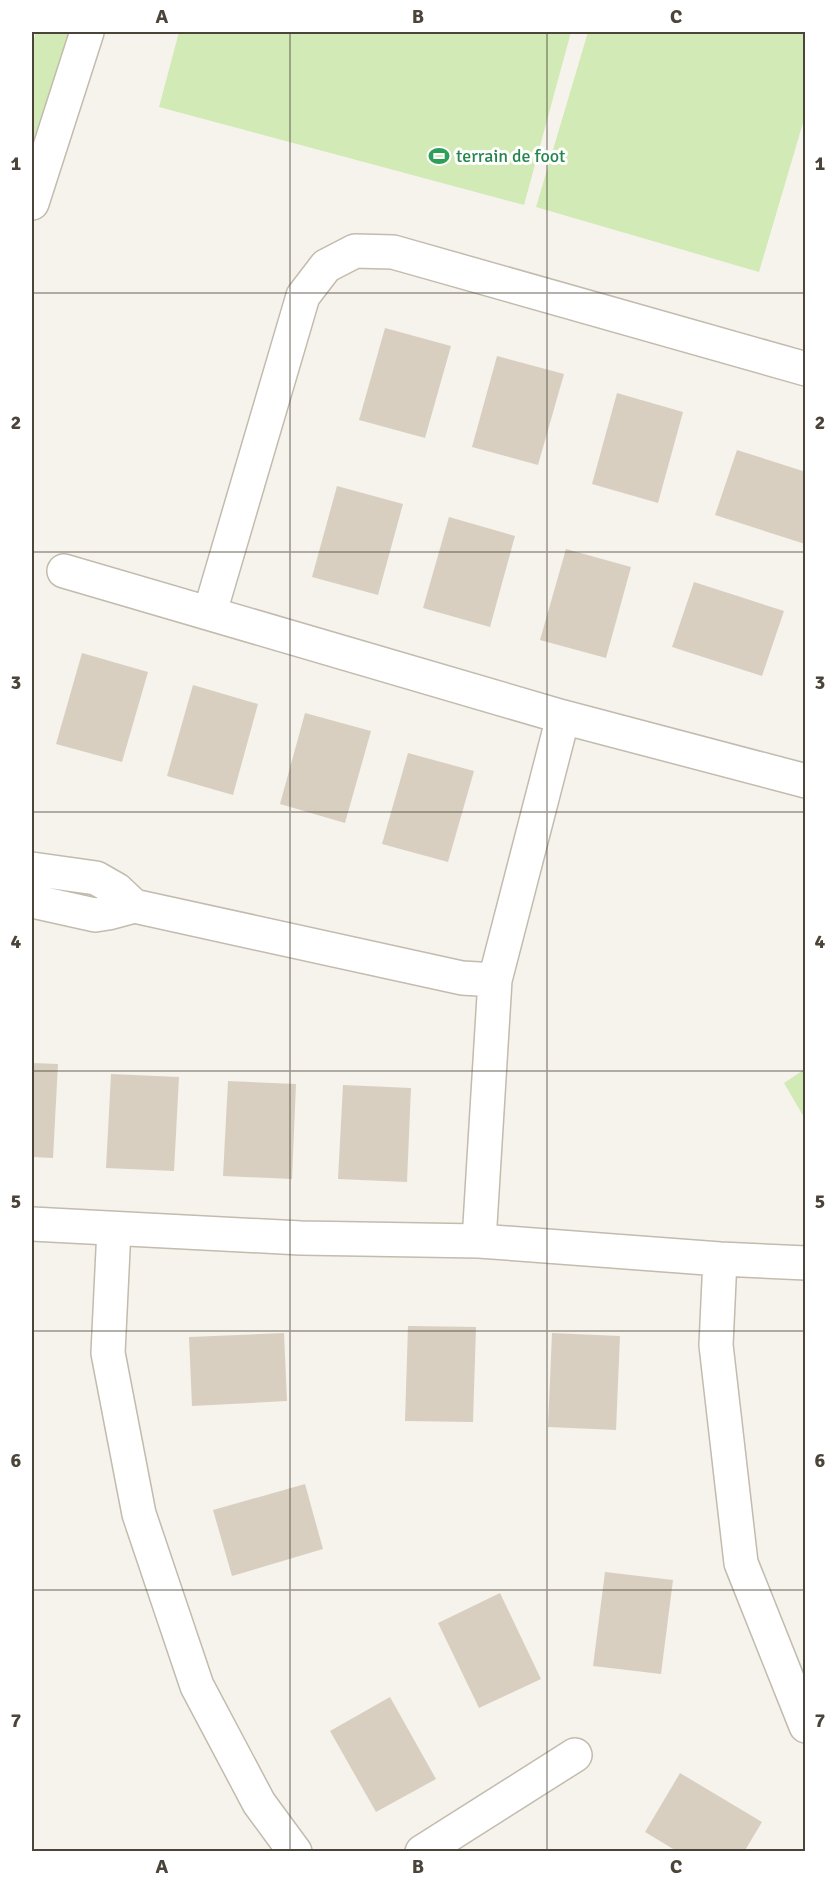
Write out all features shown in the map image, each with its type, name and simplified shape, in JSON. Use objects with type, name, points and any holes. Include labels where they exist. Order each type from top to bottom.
[{"type":"street","points":[[32,203],[87,32]]},
{"type":"street","points":[[210,612],[303,296],[326,266],[355,251],[393,252],[806,369]]},
{"type":"street","points":[[64,571],[563,717],[806,781]]},
{"type":"street","points":[[479,1241],[495,980],[563,717]]},
{"type":"street","points":[[32,869],[96,878],[117,890],[134,906]]},
{"type":"street","points":[[32,901],[95,915],[134,906],[462,978],[495,980]]},
{"type":"street","points":[[32,1224],[301,1238],[479,1241],[806,1263]]},
{"type":"street","points":[[114,1229],[108,1353],[139,1514],[197,1686],[259,1803],[295,1851]]},
{"type":"street","points":[[720,1259],[716,1345],[741,1563],[806,1726]]},
{"type":"street","points":[[422,1851],[575,1755]]},
{"type":"green space","points":[[36,32],[71,32],[32,152],[32,47]]},
{"type":"green space","name":"terrain de foot","points":[[179,32],[571,32],[524,205],[159,107]]},
{"type":"green space","points":[[588,32],[805,32],[805,116],[759,272],[536,207]]},
{"type":"green space","points":[[805,1069],[805,1119],[784,1083]]},
{"type":"building","points":[[385,328],[451,346],[425,438],[359,420]]},
{"type":"building","points":[[497,356],[564,374],[538,465],[472,447]]},
{"type":"building","points":[[617,393],[683,412],[658,503],[592,484]]},
{"type":"building","points":[[737,450],[806,472],[805,544],[715,515]]},
{"type":"building","points":[[337,486],[403,504],[378,595],[312,577]]},
{"type":"building","points":[[449,517],[515,536],[490,627],[423,608]]},
{"type":"building","points":[[566,549],[631,567],[606,658],[540,640]]},
{"type":"building","points":[[694,582],[784,611],[762,676],[672,647]]},
{"type":"building","points":[[82,653],[148,672],[122,762],[56,744]]},
{"type":"building","points":[[193,685],[258,704],[233,795],[167,776]]},
{"type":"building","points":[[305,713],[371,731],[345,823],[280,804]]},
{"type":"building","points":[[408,753],[474,771],[448,862],[382,844]]},
{"type":"building","points":[[32,1063],[58,1064],[53,1158],[32,1157]]},
{"type":"building","points":[[111,1074],[179,1077],[174,1171],[106,1168]]},
{"type":"building","points":[[228,1081],[296,1084],[292,1179],[223,1176]]},
{"type":"building","points":[[343,1085],[411,1088],[407,1182],[338,1179]]},
{"type":"building","points":[[408,1326],[476,1327],[473,1422],[405,1421]]},
{"type":"building","points":[[284,1333],[287,1401],[192,1406],[189,1337]]},
{"type":"building","points":[[552,1333],[620,1336],[616,1430],[548,1427]]},
{"type":"building","points":[[305,1484],[323,1549],[232,1576],[213,1510]]},
{"type":"building","points":[[605,1572],[673,1580],[661,1674],[593,1666]]},
{"type":"building","points":[[500,1593],[541,1679],[479,1708],[438,1623]]},
{"type":"building","points":[[390,1697],[436,1779],[376,1812],[330,1731]]},
{"type":"building","points":[[680,1773],[762,1822],[744,1852],[678,1852],[645,1832]]},
{"type":"place","name":"terrain de foot","points":[[439,156]]}]
